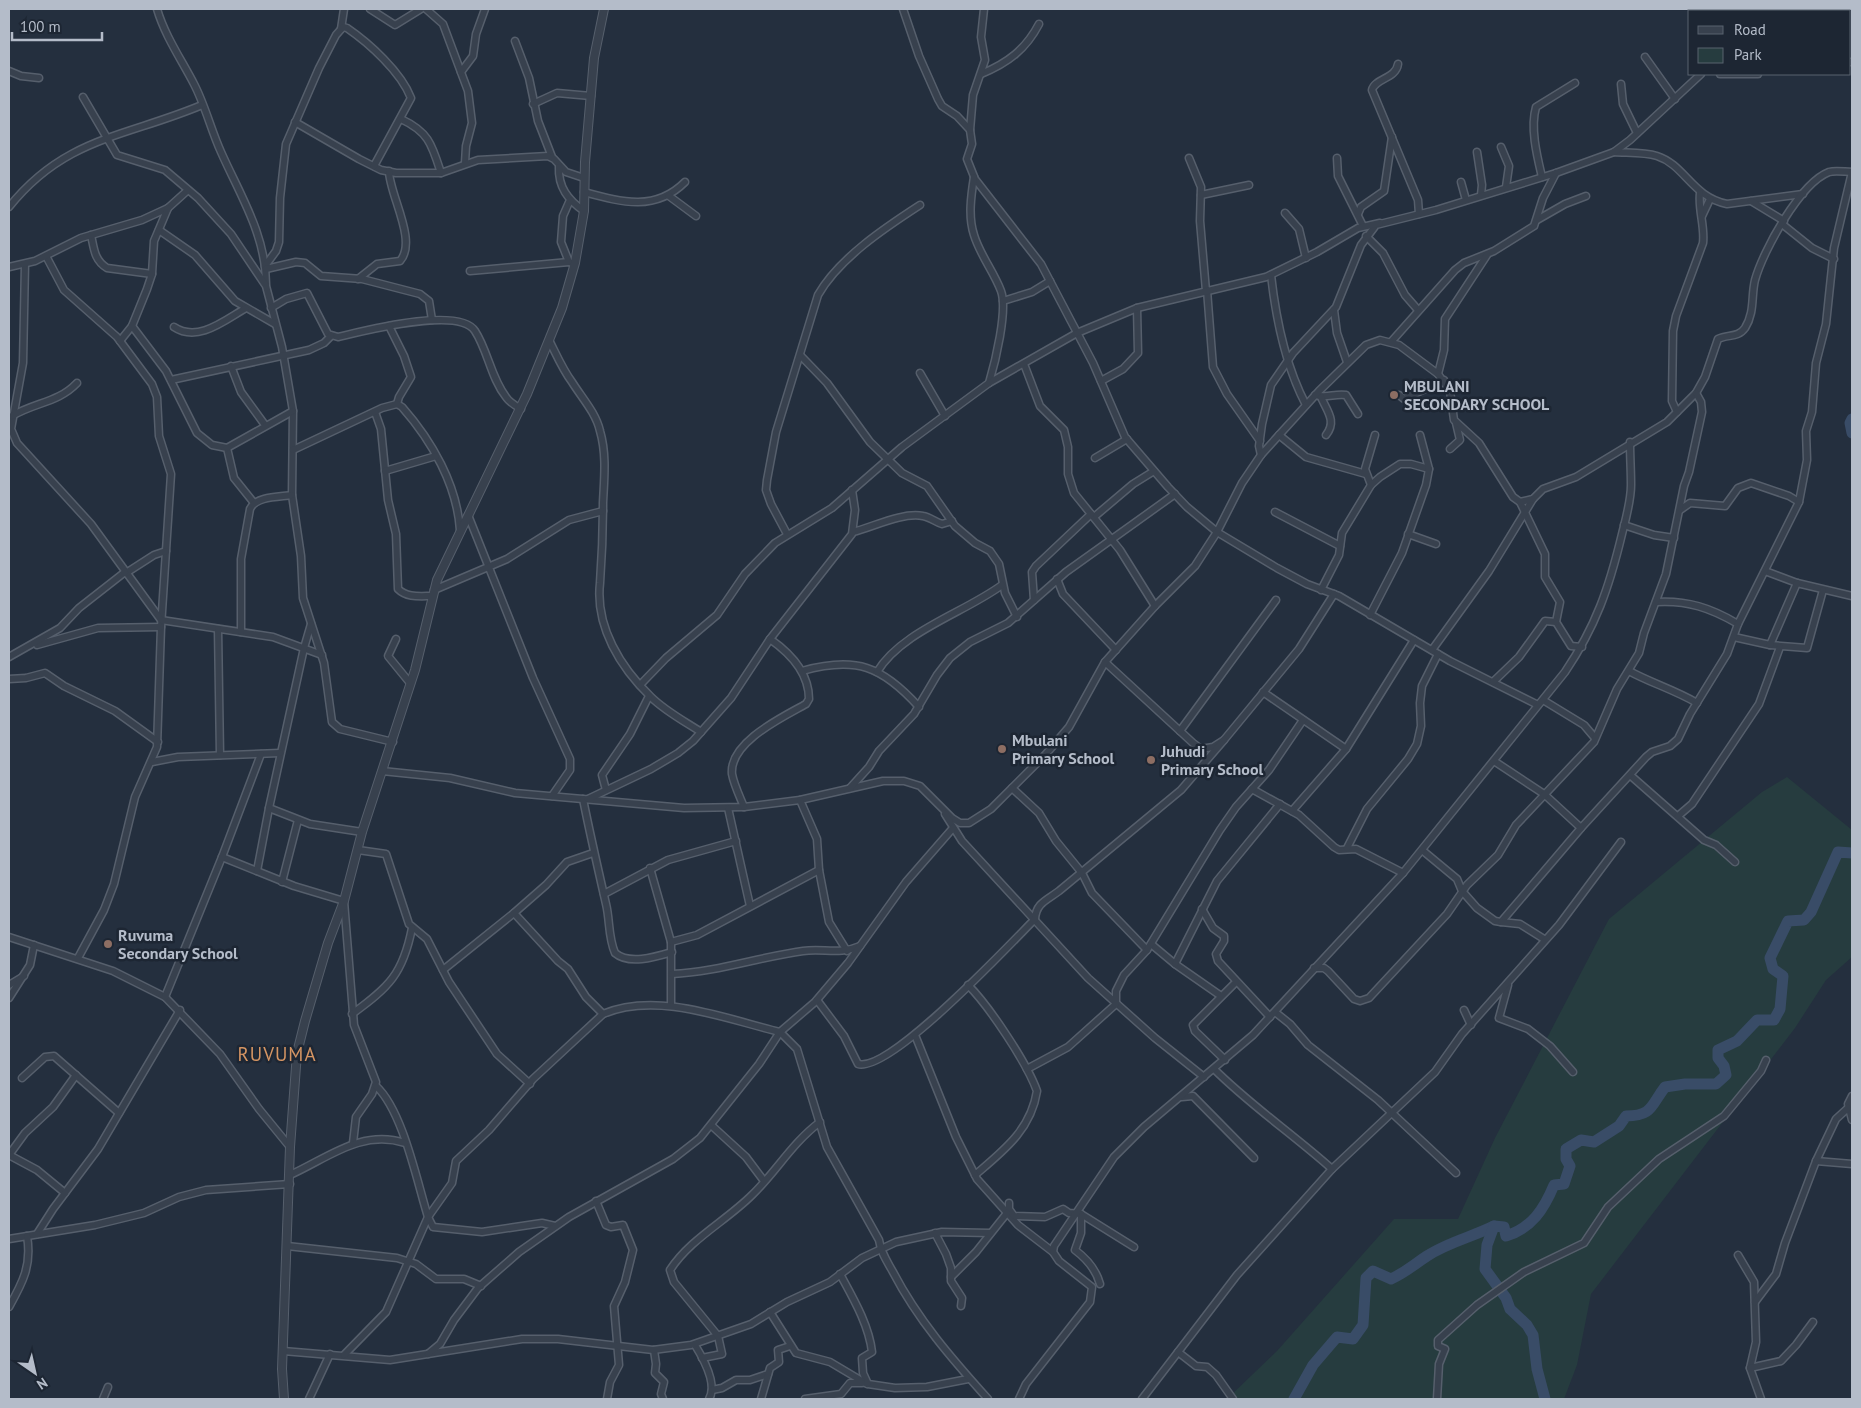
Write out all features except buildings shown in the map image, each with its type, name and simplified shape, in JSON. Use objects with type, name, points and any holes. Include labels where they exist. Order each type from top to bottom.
[{"type":"street","points":[[157,9],[172,45],[195,86],[252,216],[265,267],[266,286],[283,354],[293,411],[292,496],[301,556],[303,598],[322,656],[332,722],[340,729],[392,742]]},
{"type":"street","points":[[265,267],[276,251],[279,242],[284,158],[294,122],[340,29],[344,9]]},
{"type":"street","points":[[370,9],[395,25],[421,9]]},
{"type":"street","points":[[426,9],[443,24],[468,91],[472,116],[465,163]]},
{"type":"street","points":[[461,72],[473,56],[476,34],[485,9]]},
{"type":"street","points":[[284,1399],[283,1351],[290,1146],[299,1045],[315,983],[344,901],[362,832],[410,683],[433,593],[460,530],[521,409],[550,342],[584,211],[584,178],[594,58],[604,9]]},
{"type":"street","points":[[903,9],[919,56],[938,99],[942,106],[957,116],[970,130]]},
{"type":"street","points":[[984,9],[981,37],[985,60],[973,95],[970,130],[972,144],[967,159],[974,177],[995,208],[1041,264],[1101,381],[1127,439],[1175,494],[1217,532],[1277,568],[1321,590],[1334,594],[1438,654],[1584,725],[1596,738]]},
{"type":"street","points":[[981,74],[1009,61],[1027,45],[1039,24]]},
{"type":"street","points":[[340,29],[347,28],[373,48],[409,92],[411,98],[374,166]]},
{"type":"street","points":[[515,41],[529,78],[533,104],[552,157],[559,167],[566,172],[584,178]]},
{"type":"street","points":[[1645,57],[1675,99]]},
{"type":"street","points":[[1398,64],[1395,72],[1372,87],[1420,204],[1419,214]]},
{"type":"street","points":[[9,70],[22,76],[40,78]]},
{"type":"street","points":[[640,685],[666,658],[717,615],[752,565],[787,534],[832,508],[888,460],[989,383],[1077,333],[1137,308],[1271,275],[1364,226],[1419,214],[1556,173],[1614,152],[1700,75]]},
{"type":"street","points":[[1542,177],[1537,157],[1534,115],[1536,107],[1575,84]]},
{"type":"street","points":[[1620,84],[1623,104],[1637,133]]},
{"type":"street","points":[[533,104],[557,93],[591,96]]},
{"type":"street","points":[[83,98],[114,151],[121,158],[160,167],[188,190],[230,234],[266,286]]},
{"type":"street","points":[[9,207],[23,190],[45,171],[81,148],[105,137],[202,105]]},
{"type":"street","points":[[401,119],[415,126],[426,137],[441,174]]},
{"type":"street","points":[[294,122],[374,166],[388,171],[441,174],[465,163],[478,160],[527,156],[552,157]]},
{"type":"street","points":[[1358,214],[1362,207],[1384,191],[1392,136]]},
{"type":"street","points":[[1501,147],[1509,166],[1506,187]]},
{"type":"street","points":[[1477,152],[1482,185],[1481,195]]},
{"type":"street","points":[[1614,152],[1658,156],[1673,166],[1700,193],[1710,199],[1727,204],[1803,194]]},
{"type":"street","points":[[1189,158],[1201,187],[1200,221],[1213,367],[1227,394],[1260,441]]},
{"type":"street","points":[[1337,158],[1338,176],[1364,226]]},
{"type":"street","points":[[559,167],[562,187],[570,200],[584,211]]},
{"type":"street","points":[[358,279],[377,264],[400,261],[404,255],[403,219],[390,184],[388,171]]},
{"type":"street","points":[[1432,650],[1489,571],[1532,499],[1543,489],[1576,477],[1630,442],[1654,430],[1677,412],[1696,393],[1718,339],[1740,334],[1751,317],[1754,282],[1772,239],[1803,194],[1830,172],[1852,172],[1838,226],[1826,324],[1816,363],[1812,412],[1806,431],[1807,460],[1799,502],[1738,624],[1723,662],[1675,742],[1650,754],[1581,828],[1501,922]]},
{"type":"street","points":[[1391,342],[1455,270],[1464,263],[1487,255],[1534,226],[1542,198],[1556,173]]},
{"type":"street","points":[[974,177],[972,226],[977,243],[1001,291],[1003,301],[995,361],[989,383]]},
{"type":"street","points":[[584,192],[615,201],[642,202],[669,196],[685,182]]},
{"type":"street","points":[[1461,182],[1466,200]]},
{"type":"street","points":[[1201,195],[1249,185]]},
{"type":"street","points":[[9,267],[25,264],[91,235],[124,226],[168,208],[188,190]]},
{"type":"street","points":[[1677,412],[1672,401],[1673,331],[1676,316],[1703,243],[1702,216],[1699,204],[1700,193]]},
{"type":"street","points":[[669,196],[696,216]]},
{"type":"street","points":[[1537,220],[1566,204],[1586,196]]},
{"type":"street","points":[[1702,216],[1710,199]]},
{"type":"street","points":[[570,200],[563,216],[561,242],[572,263]]},
{"type":"street","points":[[1751,201],[1783,223],[1812,248],[1834,259]]},
{"type":"street","points":[[787,534],[771,504],[766,490],[767,480],[776,432],[821,289],[867,242],[920,205]]},
{"type":"street","points":[[120,341],[132,326],[152,274],[154,241],[168,208]]},
{"type":"street","points":[[1285,213],[1299,229],[1306,258]]},
{"type":"street","points":[[1261,455],[1260,441],[1271,384],[1287,360],[1334,310],[1366,236],[1380,223]]},
{"type":"street","points":[[159,230],[195,255],[235,302],[275,324]]},
{"type":"street","points":[[91,235],[95,254],[102,265],[107,268],[152,274]]},
{"type":"street","points":[[1366,236],[1382,252],[1404,295],[1418,310]]},
{"type":"street","points":[[1438,374],[1444,350],[1445,319],[1487,255]]},
{"type":"street","points":[[46,256],[57,281],[67,294],[120,341],[139,370],[148,378],[157,397],[158,436],[171,474],[161,624],[158,742],[152,762],[135,797],[114,884],[104,910],[78,958]]},
{"type":"street","points":[[265,267],[305,262],[321,276],[358,279],[420,294],[429,301],[432,320]]},
{"type":"street","points":[[470,271],[572,263]]},
{"type":"street","points":[[25,264],[23,363],[11,412],[12,438],[91,524],[161,624]]},
{"type":"street","points":[[1271,275],[1287,360],[1306,404]]},
{"type":"street","points":[[1003,301],[1032,292],[1050,282]]},
{"type":"street","points":[[271,308],[286,299],[307,293],[325,330],[332,336],[338,337],[389,326],[432,320],[462,323],[470,326],[475,331],[506,398],[521,409]]},
{"type":"street","points":[[174,327],[191,333],[201,332],[246,308]]},
{"type":"street","points":[[1101,381],[1123,368],[1138,353],[1137,308]]},
{"type":"street","points":[[1334,310],[1337,332],[1347,362]]},
{"type":"street","points":[[132,326],[155,354],[171,380],[197,432],[212,445],[227,448],[293,411]]},
{"type":"street","points":[[389,326],[404,356],[411,377],[411,381],[399,397],[397,404]]},
{"type":"street","points":[[171,380],[314,348],[332,336]]},
{"type":"street","points":[[943,811],[960,823],[969,823],[991,809],[1046,754],[1069,727],[1105,662],[1155,606],[1195,566],[1217,532],[1242,483],[1261,455],[1306,404],[1318,396],[1347,362],[1366,345],[1380,340],[1391,342],[1414,354],[1444,380],[1450,391],[1460,440],[1450,449]]},
{"type":"street","points":[[550,342],[570,380],[589,406],[600,431],[604,452],[604,550],[600,583],[602,619],[610,642],[650,696],[671,714],[701,732]]},
{"type":"street","points":[[801,356],[827,383],[870,442],[902,473],[927,486],[960,531],[990,551],[995,557],[1000,570],[1002,585],[1008,601],[1017,616]]},
{"type":"street","points":[[1024,364],[1040,406],[1064,430],[1068,447],[1070,485],[1113,540],[1155,606]]},
{"type":"street","points":[[231,366],[241,392],[265,425]]},
{"type":"street","points":[[920,373],[945,416]]},
{"type":"street","points":[[1399,395],[1404,399],[1444,380]]},
{"type":"street","points":[[11,412],[33,404],[56,400],[77,383]]},
{"type":"street","points":[[1314,968],[1324,968],[1328,971],[1354,999],[1366,1000],[1447,914],[1462,891],[1498,855],[1516,825],[1589,748],[1596,738],[1617,689],[1639,653],[1666,574],[1702,408],[1696,393]]},
{"type":"street","points":[[1318,396],[1340,394],[1346,396],[1358,414]]},
{"type":"street","points":[[1318,396],[1332,420],[1330,430],[1326,435]]},
{"type":"street","points":[[293,450],[375,412],[397,404]]},
{"type":"street","points":[[397,404],[409,414],[436,456],[456,500],[460,530]]},
{"type":"street","points":[[375,412],[381,430],[385,471],[396,534],[398,589],[402,594],[409,596],[433,593],[489,568],[569,520],[603,511]]},
{"type":"street","points":[[1456,422],[1479,444],[1513,498],[1520,502],[1545,554],[1546,579],[1559,599],[1556,622],[1571,646],[1582,647]]},
{"type":"street","points":[[1278,435],[1306,457],[1366,474]]},
{"type":"street","points":[[1371,485],[1366,474],[1375,435]]},
{"type":"street","points":[[1370,615],[1402,553],[1426,485],[1429,469],[1420,435]]},
{"type":"street","points":[[1095,458],[1127,439]]},
{"type":"street","points":[[1053,1252],[1054,1246],[1078,1214],[1096,1179],[1126,1143],[1242,1046],[1403,873],[1541,703],[1582,647],[1594,625],[1614,568],[1631,487],[1630,442]]},
{"type":"street","points":[[227,448],[235,481],[254,503]]},
{"type":"street","points":[[385,471],[436,456]]},
{"type":"street","points":[[1321,590],[1336,564],[1346,526],[1371,485],[1400,464],[1411,464],[1429,469]]},
{"type":"street","points":[[1034,600],[1032,572],[1036,566],[1132,484],[1154,471]]},
{"type":"street","points":[[1680,510],[1690,503],[1725,506],[1738,488],[1751,483],[1799,502]]},
{"type":"street","points":[[852,490],[855,510],[853,532]]},
{"type":"street","points":[[850,788],[919,707],[937,675],[950,658],[970,642],[1017,616],[1057,579],[1175,494]]},
{"type":"street","points":[[241,632],[241,559],[250,509],[254,503],[292,496]]},
{"type":"street","points":[[1520,502],[1532,499]]},
{"type":"street","points":[[1274,512],[1340,546]]},
{"type":"street","points":[[468,515],[532,678],[570,759],[570,770],[552,796]]},
{"type":"street","points":[[585,799],[663,763],[686,747],[736,691],[770,640],[853,532],[883,520],[915,516],[923,516],[942,524],[952,521]]},
{"type":"street","points":[[1624,525],[1654,535],[1674,538]]},
{"type":"street","points":[[1408,534],[1436,544]]},
{"type":"street","points":[[9,657],[60,628],[81,606],[125,573],[154,555],[166,551]]},
{"type":"street","points":[[1765,571],[1797,583],[1852,596]]},
{"type":"street","points":[[1057,579],[1063,594],[1116,650]]},
{"type":"street","points":[[1770,645],[1797,583]]},
{"type":"street","points":[[877,672],[893,651],[979,602],[1002,585]]},
{"type":"street","points":[[1734,637],[1780,647],[1805,649],[1808,646],[1823,590]]},
{"type":"street","points":[[817,1000],[835,1022],[856,1062],[861,1065],[882,1056],[915,1035],[1035,919],[1038,906],[1059,891],[1181,790],[1299,649],[1334,594]]},
{"type":"street","points":[[1180,731],[1276,600]]},
{"type":"street","points":[[1656,602],[1682,602],[1700,605],[1738,624]]},
{"type":"street","points":[[1493,682],[1519,657],[1545,622],[1556,622]]},
{"type":"street","points":[[29,646],[98,628],[161,624],[218,628],[273,637],[322,656]]},
{"type":"street","points":[[257,871],[280,753],[311,624]]},
{"type":"street","points":[[218,628],[220,755]]},
{"type":"street","points":[[396,639],[388,656],[410,683]]},
{"type":"street","points":[[744,807],[732,773],[734,761],[742,749],[762,730],[806,704],[809,694],[802,671],[796,661],[770,640]]},
{"type":"street","points":[[1292,811],[1346,749],[1414,640]]},
{"type":"street","points":[[1678,816],[1692,804],[1756,710],[1780,647]]},
{"type":"street","points":[[1347,848],[1367,809],[1408,759],[1417,744],[1421,726],[1420,703],[1422,686],[1438,654]]},
{"type":"street","points":[[1105,662],[1200,749],[1213,747],[1224,740]]},
{"type":"street","points":[[802,671],[830,665],[845,665],[877,672],[898,685],[919,707]]},
{"type":"street","points":[[1629,670],[1652,683],[1677,692],[1697,703]]},
{"type":"street","points":[[9,679],[26,678],[45,673],[64,686],[115,711],[158,742]]},
{"type":"street","points":[[1263,692],[1346,749]]},
{"type":"street","points":[[606,790],[602,775],[630,734],[650,696]]},
{"type":"street","points":[[1026,1069],[1068,1047],[1116,1004],[1118,984],[1149,947],[1220,830],[1269,770],[1303,720]]},
{"type":"street","points":[[152,762],[172,757],[280,753]]},
{"type":"street","points":[[165,997],[261,754]]},
{"type":"street","points":[[1494,760],[1544,794],[1581,828]]},
{"type":"street","points":[[382,771],[450,778],[515,793],[684,808],[744,807],[800,800],[883,781],[913,783],[925,791],[943,811],[962,840],[1088,978],[1116,1004],[1204,1077]]},
{"type":"street","points":[[1630,776],[1704,840],[1716,845],[1735,862]]},
{"type":"street","points":[[1012,788],[1039,813],[1056,842],[1081,872],[1092,893],[1149,947],[1221,996]]},
{"type":"street","points":[[1252,789],[1292,811],[1339,850],[1347,848],[1366,852],[1403,873]]},
{"type":"street","points":[[585,799],[593,853],[604,894],[610,938],[615,953],[623,957],[646,958],[672,952]]},
{"type":"street","points":[[800,800],[817,839],[819,870],[829,922],[847,951]]},
{"type":"street","points":[[1175,964],[1217,881],[1280,804]]},
{"type":"street","points":[[269,808],[320,827],[362,832]]},
{"type":"street","points":[[728,808],[750,906]]},
{"type":"street","points":[[282,882],[298,820]]},
{"type":"street","points":[[428,1354],[440,1344],[454,1320],[481,1286],[519,1252],[555,1226],[673,1159],[692,1146],[759,1064],[780,1032],[817,1000],[863,945],[906,882],[953,828]]},
{"type":"street","points":[[604,894],[650,868],[683,855],[736,841]]},
{"type":"street","points":[[1142,1399],[1191,1338],[1237,1275],[1332,1169],[1435,1072],[1471,1025],[1559,924],[1622,842]]},
{"type":"street","points":[[358,850],[380,851],[387,856],[406,918],[412,928],[428,939],[443,970],[497,1054],[530,1084]]},
{"type":"street","points":[[1422,850],[1453,876],[1462,891],[1477,908],[1495,922],[1520,924],[1544,940]]},
{"type":"street","points":[[443,970],[514,913],[546,885],[567,862],[593,853]]},
{"type":"street","points":[[222,856],[282,882],[344,901]]},
{"type":"street","points":[[650,868],[671,942],[671,1005]]},
{"type":"street","points":[[671,942],[697,935],[819,870]]},
{"type":"street","points":[[344,901],[354,1025],[375,1077],[376,1086],[388,1100],[405,1143],[428,1217],[435,1228],[450,1230],[502,1230],[542,1223],[555,1226]]},
{"type":"street","points":[[1202,909],[1213,928],[1224,936],[1217,958],[1236,982],[1273,1014],[1290,1024],[1308,1045],[1393,1113],[1456,1173]]},
{"type":"street","points":[[514,913],[558,961],[568,969],[586,997],[602,1014]]},
{"type":"street","points":[[352,1014],[378,995],[402,965],[407,954],[412,928]]},
{"type":"street","points":[[9,937],[114,971],[165,997],[180,1010],[220,1054],[259,1109],[290,1146]]},
{"type":"street","points":[[9,998],[30,965],[34,945]]},
{"type":"street","points":[[672,974],[715,970],[801,951],[847,951],[863,945]]},
{"type":"street","points":[[9,985],[24,976]]},
{"type":"street","points":[[1510,979],[1499,1018],[1528,1029],[1550,1046],[1573,1072]]},
{"type":"street","points":[[1224,1060],[1193,1027],[1236,982]]},
{"type":"street","points":[[968,985],[984,1004],[1026,1069],[1037,1091],[1031,1115],[1010,1146],[975,1175]]},
{"type":"street","points":[[344,1355],[386,1312],[428,1217],[452,1183],[456,1161],[489,1130],[530,1084],[602,1014],[614,1009],[671,1005],[780,1032],[792,1042],[802,1060],[833,1159],[879,1240],[881,1250],[896,1279],[930,1331],[968,1379],[988,1399]]},
{"type":"street","points":[[37,1234],[98,1149],[180,1010]]},
{"type":"street","points":[[1464,1010],[1471,1025]]},
{"type":"street","points":[[915,1035],[956,1137],[975,1175],[1018,1225],[1053,1252],[1059,1261],[1092,1287],[1092,1293],[1083,1313],[1026,1384],[1019,1399]]},
{"type":"street","points":[[22,1078],[45,1057],[51,1055],[119,1113]]},
{"type":"street","points":[[1437,1399],[1439,1364],[1445,1349],[1438,1346],[1438,1340],[1477,1305],[1524,1272],[1584,1243],[1608,1207],[1659,1159],[1724,1116],[1761,1071],[1766,1060]]},
{"type":"street","points":[[1214,1069],[1231,1086],[1332,1169]]},
{"type":"street","points":[[65,1193],[37,1170],[9,1155],[25,1134],[53,1107],[76,1075]]},
{"type":"street","points":[[353,1143],[356,1117],[376,1086]]},
{"type":"street","points":[[1181,1097],[1193,1096],[1254,1158]]},
{"type":"street","points":[[1755,1302],[1776,1274],[1785,1243],[1816,1161],[1836,1119],[1848,1108],[1852,1096]]},
{"type":"street","points":[[1848,1108],[1852,1120]]},
{"type":"street","points":[[702,1358],[722,1354],[718,1336],[674,1282],[670,1270],[697,1242],[751,1196],[789,1150],[820,1122]]},
{"type":"street","points":[[711,1125],[746,1158],[764,1181]]},
{"type":"street","points":[[290,1176],[353,1143],[373,1138],[385,1138],[405,1143]]},
{"type":"street","points":[[1816,1161],[1852,1164]]},
{"type":"street","points":[[9,1239],[95,1225],[144,1213],[180,1197],[206,1190],[290,1184]]},
{"type":"street","points":[[596,1201],[606,1225],[611,1227],[624,1225],[633,1250],[625,1282],[614,1306],[619,1365],[610,1382],[607,1399]]},
{"type":"street","points":[[1009,1203],[1009,1209],[1014,1216],[1045,1217],[1063,1209],[1078,1214],[1134,1247]]},
{"type":"street","points":[[951,1277],[1007,1213]]},
{"type":"street","points":[[1078,1214],[1081,1233],[1075,1250],[1087,1258],[1097,1274],[1100,1284]]},
{"type":"street","points":[[935,1233],[946,1254],[951,1281],[962,1298],[961,1306]]},
{"type":"street","points":[[283,1351],[390,1360],[522,1339],[558,1339],[654,1350],[695,1344],[751,1324],[770,1312],[830,1282],[862,1258],[911,1238],[935,1233],[990,1233]]},
{"type":"street","points":[[9,1307],[28,1266],[30,1250],[27,1236]]},
{"type":"street","points":[[287,1246],[380,1255],[409,1262],[436,1279],[464,1279],[481,1286]]},
{"type":"street","points":[[1738,1256],[1754,1282],[1756,1342],[1750,1368],[1760,1399]]},
{"type":"street","points":[[840,1274],[856,1304],[870,1339],[872,1352],[862,1358],[864,1380],[868,1384]]},
{"type":"street","points":[[1097,1274],[1107,1277]]},
{"type":"street","points":[[770,1312],[790,1346],[802,1356],[830,1362],[868,1384]]},
{"type":"street","points":[[1750,1368],[1780,1361],[1792,1350],[1813,1322]]},
{"type":"street","points":[[695,1344],[702,1358],[712,1390],[709,1399]]},
{"type":"street","points":[[761,1399],[770,1368],[780,1362],[778,1350],[790,1346]]},
{"type":"street","points":[[654,1350],[655,1373],[664,1382],[661,1394],[663,1399]]},
{"type":"street","points":[[1178,1352],[1195,1366],[1207,1367],[1216,1375],[1233,1399]]},
{"type":"street","points":[[310,1399],[330,1354]]},
{"type":"street","points":[[712,1390],[722,1388],[736,1380],[750,1380],[768,1374]]},
{"type":"street","points":[[805,1399],[841,1394],[850,1383],[895,1388],[927,1387],[968,1379]]},
{"type":"street","points":[[103,1399],[108,1387]]},
{"type":"green space","points":[[1787,777],[1852,830],[1852,957],[1826,980],[1795,1028],[1591,1294],[1577,1365],[1564,1399],[1227,1399],[1277,1351],[1394,1219],[1458,1219],[1495,1138],[1609,919],[1762,792]]},
{"type":"waterway","points":[[1852,419],[1850,423],[1852,433]]},
{"type":"waterway","points":[[1545,1399],[1537,1369],[1533,1335],[1527,1325],[1510,1309],[1506,1298],[1485,1269],[1487,1245],[1494,1226],[1504,1227],[1506,1236],[1530,1223],[1541,1210],[1554,1185],[1564,1184],[1570,1166],[1566,1159],[1566,1149],[1581,1140],[1594,1142],[1619,1126],[1626,1116],[1647,1112],[1665,1087],[1685,1084],[1716,1084],[1726,1075],[1724,1066],[1718,1058],[1718,1050],[1737,1041],[1757,1020],[1774,1020],[1780,1009],[1783,976],[1773,969],[1770,958],[1788,921],[1804,920],[1811,912],[1838,852],[1852,853]]},
{"type":"waterway","points":[[1294,1399],[1313,1365],[1337,1337],[1353,1339],[1363,1325],[1366,1278],[1373,1271],[1391,1279],[1435,1251],[1494,1226]]},
{"type":"place","name":"MBULANI SECONDARY SCHOOL","points":[[1394,395]]},
{"type":"place","name":"Mbulani Primary School","points":[[1002,749]]},
{"type":"place","name":"Juhudi Primary School","points":[[1151,760]]},
{"type":"place","name":"Ruvuma Secondary School","points":[[108,944]]},
{"type":"district","name":"RUVUMA","points":[[277,1054]]}]
